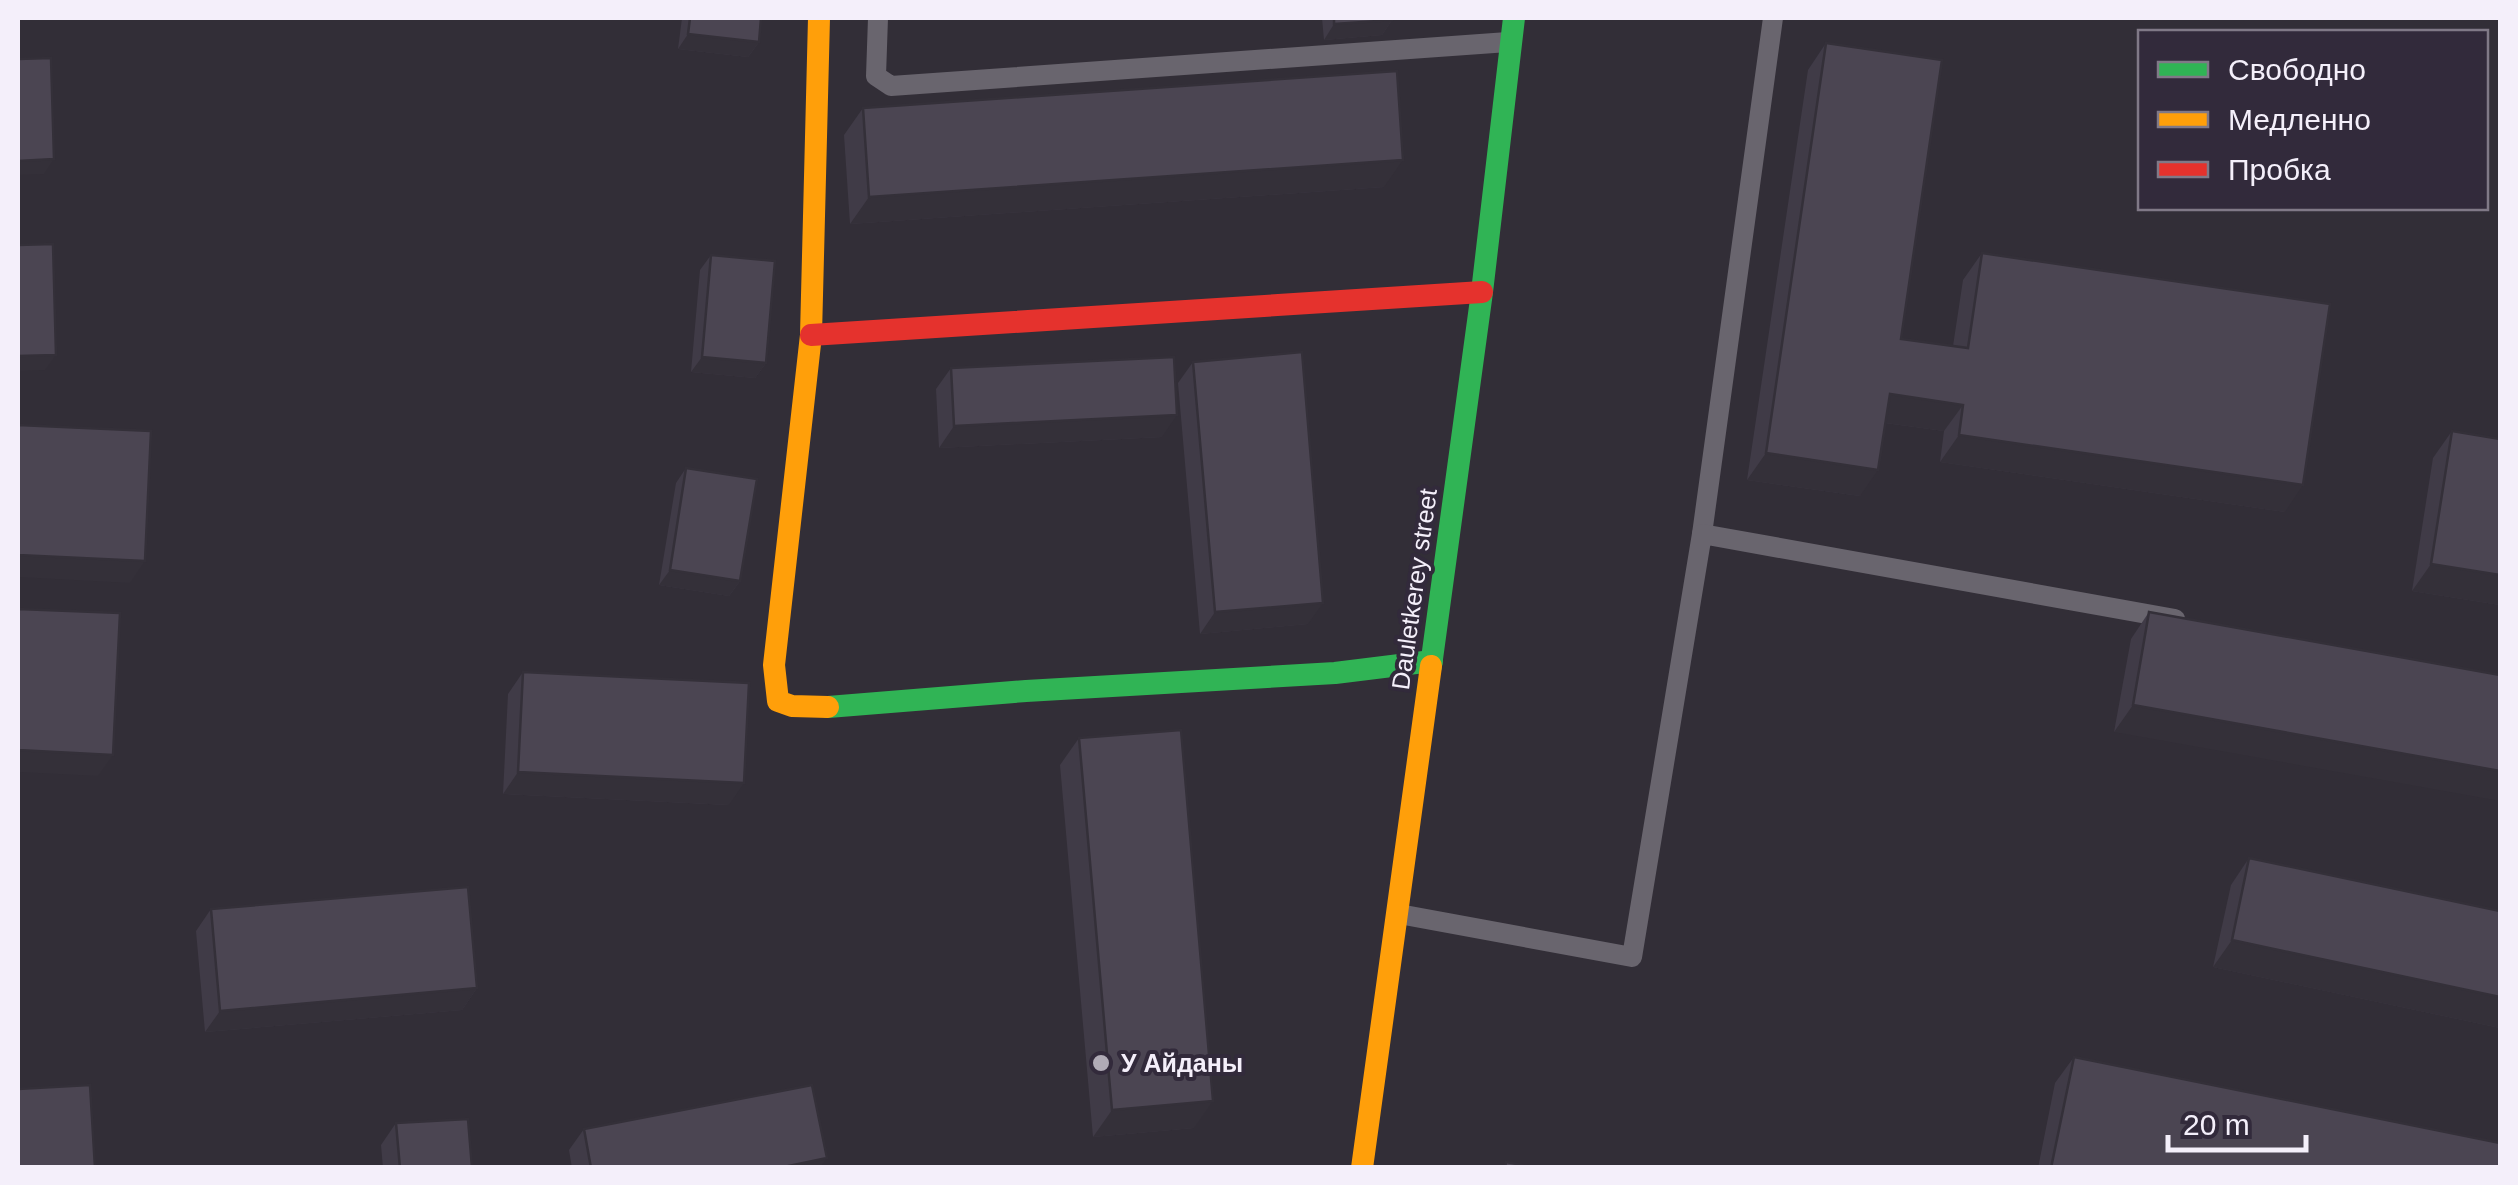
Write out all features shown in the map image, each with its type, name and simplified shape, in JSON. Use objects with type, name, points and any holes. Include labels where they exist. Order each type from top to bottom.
[{"type":"street","points":[[818,18],[812,335],[774,665],[778,701],[827,708],[1026,691],[1335,673],[1432,661]]},
{"type":"street","name":"Dauletkerey street","points":[[1362,1168],[1482,292],[1514,18]]},
{"type":"street","points":[[812,335],[1482,292]]},
{"type":"lane","points":[[878,18],[876,76],[892,86],[1510,42]]},
{"type":"lane","points":[[1398,913],[1632,957],[1702,534],[1773,18]]},
{"type":"lane","points":[[1702,534],[2189,622]]},
{"type":"building","points":[[690,18],[761,18],[759,42],[688,34]]},
{"type":"building","points":[[1334,18],[1392,18],[1392,20],[1334,24]]},
{"type":"building","points":[[1826,43],[1942,60],[1901,339],[1968,348],[1982,253],[2330,304],[2303,485],[1959,435],[1963,405],[1890,394],[1878,470],[1766,453]]},
{"type":"building","points":[[51,58],[54,159],[18,161],[18,59]]},
{"type":"building","points":[[1397,71],[1403,160],[869,197],[863,108]]},
{"type":"building","points":[[53,244],[56,355],[18,356],[18,245]]},
{"type":"building","points":[[711,255],[775,261],[766,363],[702,357]]},
{"type":"building","points":[[1302,352],[1323,603],[1215,612],[1193,362]]},
{"type":"building","points":[[1174,357],[1177,415],[954,426],[951,368]]},
{"type":"building","points":[[18,425],[151,431],[145,561],[18,555]]},
{"type":"building","points":[[2452,431],[2500,439],[2500,575],[2431,564]]},
{"type":"building","points":[[686,468],[757,479],[740,581],[670,570]]},
{"type":"building","points":[[18,609],[120,613],[113,755],[18,750]]},
{"type":"building","points":[[2149,612],[2500,675],[2500,771],[2133,705]]},
{"type":"building","points":[[523,672],[749,683],[744,783],[518,772]]},
{"type":"building","points":[[1181,730],[1213,1101],[1112,1110],[1079,738]]},
{"type":"building","points":[[2249,858],[2500,911],[2500,997],[2232,940]]},
{"type":"building","points":[[468,887],[477,988],[220,1011],[211,909]]},
{"type":"building","points":[[2074,1057],[2500,1143],[2500,1168],[2051,1168]]},
{"type":"building","points":[[90,1085],[95,1168],[18,1168],[18,1089]]},
{"type":"building","points":[[812,1085],[827,1158],[779,1168],[591,1168],[584,1129]]},
{"type":"building","points":[[468,1119],[472,1168],[400,1168],[396,1123]]},
{"type":"building","points":[[1506,1162],[1538,1168],[1505,1168]]},
{"type":"traffic: fast","points":[[1431,666],[1482,292],[1514,18]]},
{"type":"traffic: fast","points":[[828,707],[1335,673],[1432,661]]},
{"type":"traffic: slow","points":[[819,18],[811,335],[774,665],[778,701],[792,706],[828,707]]},
{"type":"traffic: slow","points":[[1362,1168],[1431,666]]},
{"type":"traffic: jam","points":[[811,335],[1482,292]]},
{"type":"place","name":"У Айданы","points":[[1101,1063]]}]
